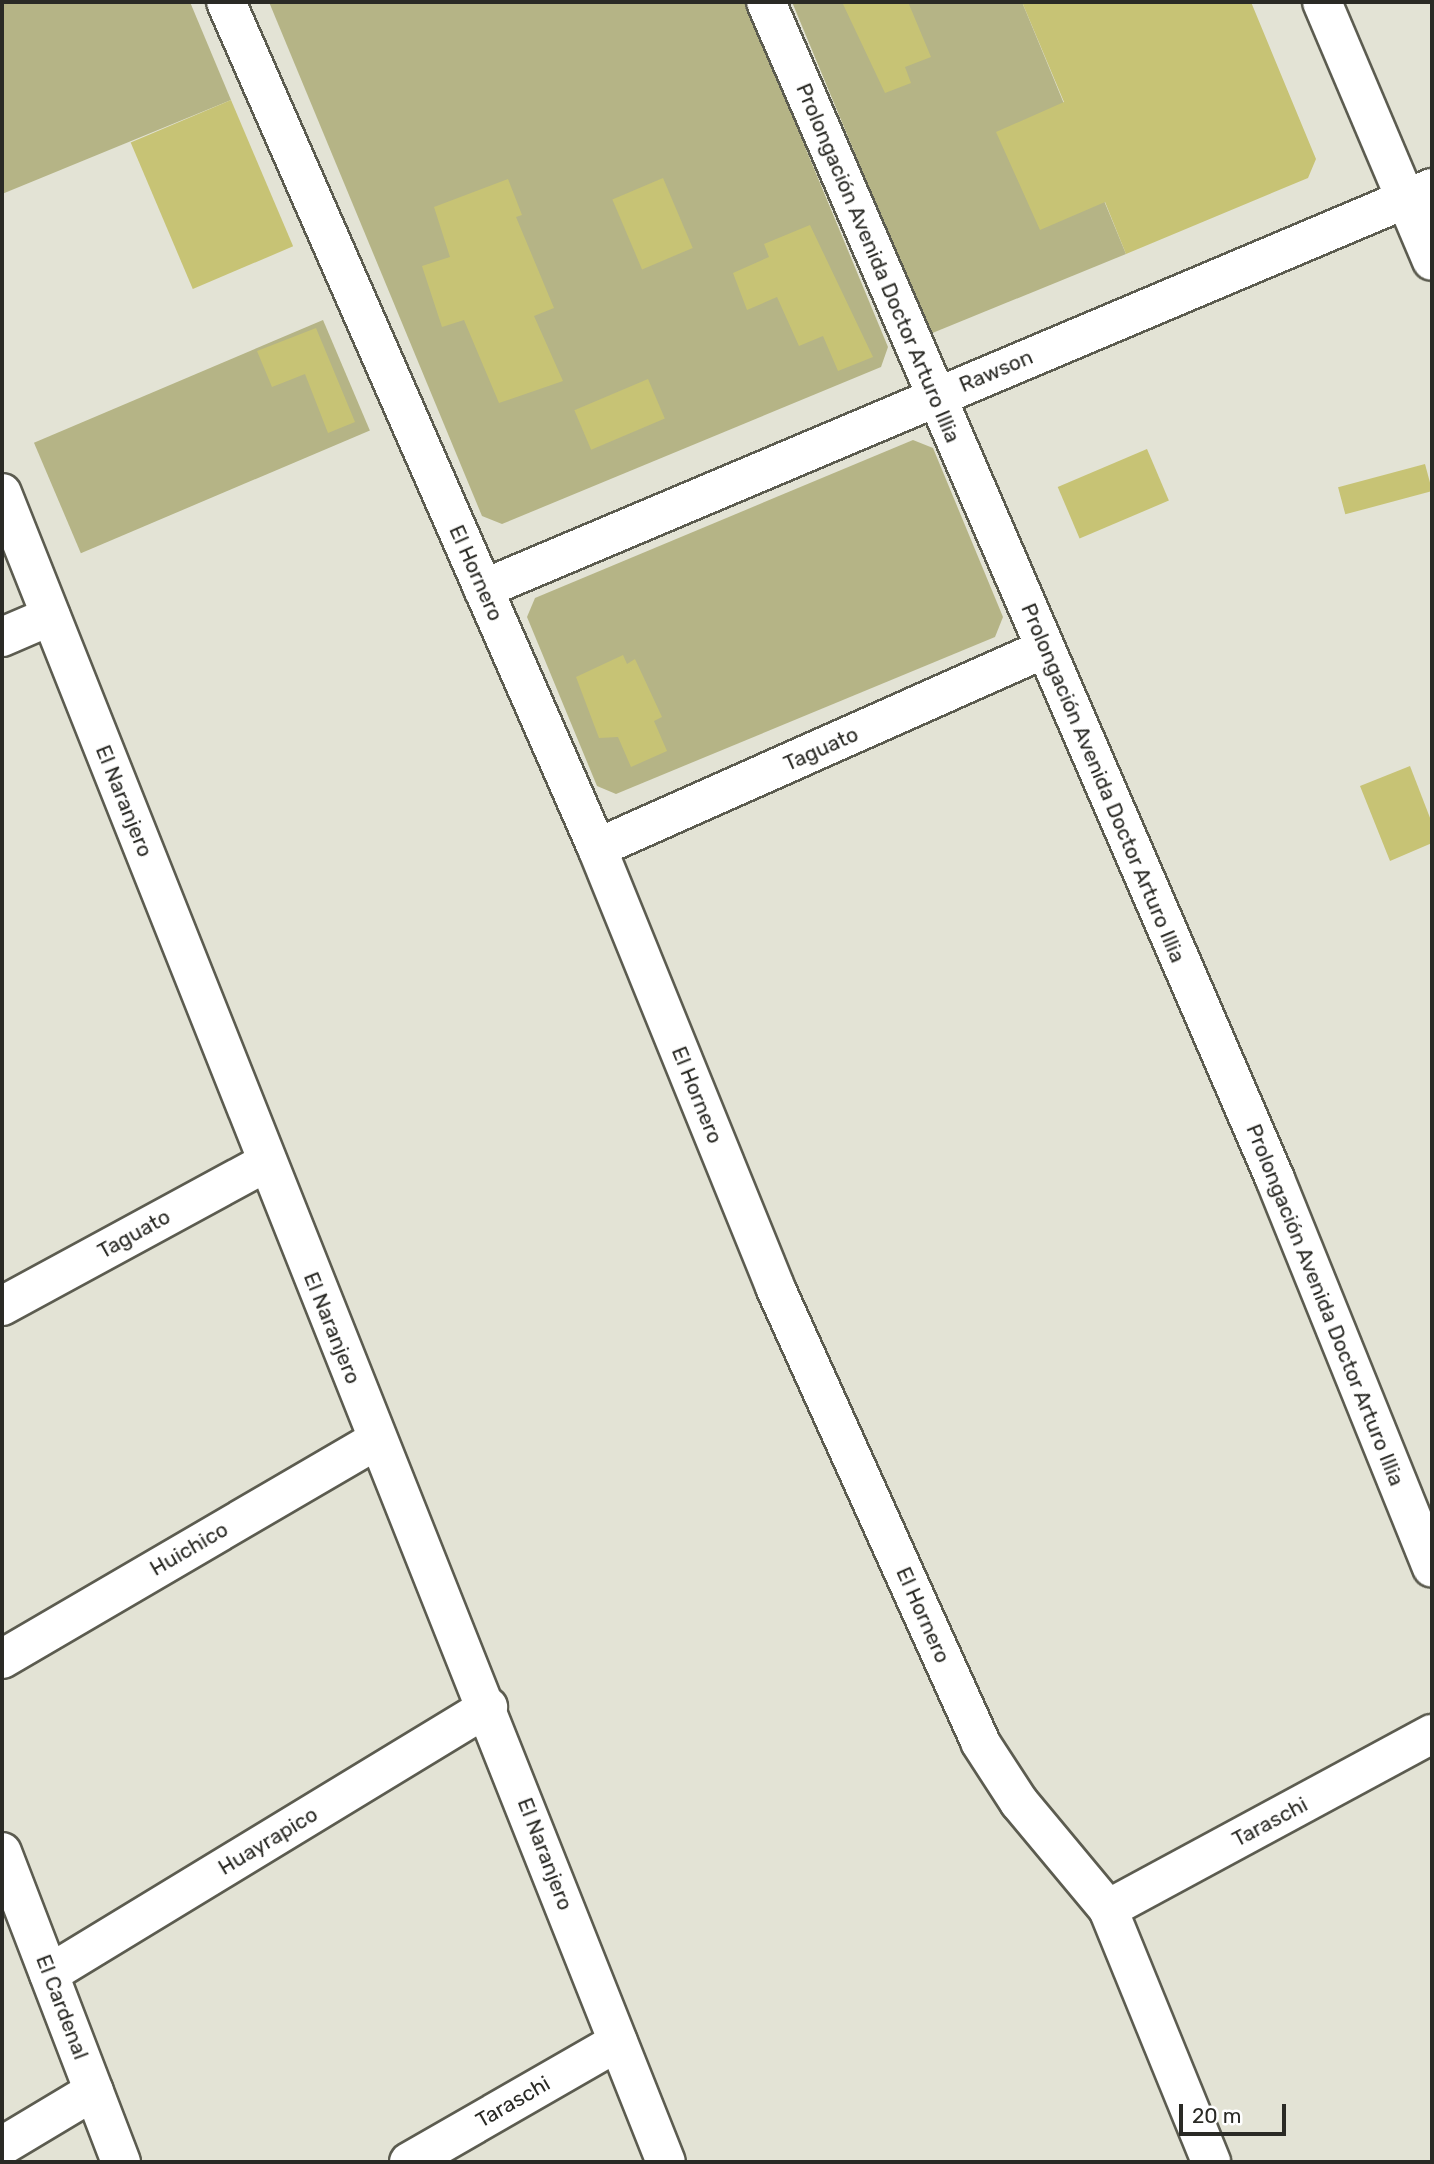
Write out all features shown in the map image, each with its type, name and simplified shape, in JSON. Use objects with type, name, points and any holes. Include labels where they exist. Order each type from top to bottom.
[{"type":"street","name":"El Hornero","points":[[226,2],[597,848],[775,1287],[981,1742],[1019,1802],[1108,1909],[1211,2162]]},
{"type":"street","name":"Prolongación Avenida Doctor Arturo Illia","points":[[766,2],[1275,1179],[1432,1568]]},
{"type":"street","points":[[1322,2],[1419,194],[1432,261]]},
{"type":"street","name":"Rawson","points":[[483,589],[1419,194]]},
{"type":"street","name":"El Naranjero","points":[[2,492],[377,1440],[488,1707],[666,2162]]},
{"type":"street","points":[[2,637],[51,615]]},
{"type":"street","name":"Taguato","points":[[597,848],[1045,649]]},
{"type":"street","name":"Taguato","points":[[2,1306],[267,1162]]},
{"type":"street","name":"Huichico","points":[[2,1658],[377,1440]]},
{"type":"street","name":"Huayrapico","points":[[49,1974],[488,1707]]},
{"type":"street","name":"Taraschi","points":[[1108,1909],[1432,1734]]},
{"type":"street","name":"El Cardenal","points":[[2,1852],[121,2162]]},
{"type":"street","name":"Taraschi","points":[[409,2162],[618,2042]]},
{"type":"street","points":[[2,2146],[94,2091]]},
{"type":"shaded area","points":[[2,2],[190,2],[231,100],[2,194]]},
{"type":"shaded area","points":[[269,2],[745,2],[888,347],[881,367],[502,524],[482,516]]},
{"type":"shaded area","points":[[792,2],[1022,2],[1126,254],[930,334]]},
{"type":"shaded area","points":[[323,320],[370,430],[81,553],[34,443]]},
{"type":"shaded area","points":[[913,440],[933,448],[1003,617],[995,637],[616,794],[597,786],[527,617],[535,598]]},
{"type":"building","points":[[842,2],[908,2],[931,57],[905,67],[911,83],[885,93]]},
{"type":"building","points":[[1022,2],[1251,2],[1316,159],[1308,178],[1126,254],[1105,202],[1040,230],[996,132],[1064,102]]},
{"type":"building","points":[[231,100],[293,246],[193,289],[131,143]]},
{"type":"building","points":[[663,178],[693,248],[642,269],[612,199]]},
{"type":"building","points":[[508,179],[522,215],[516,217],[554,308],[534,316],[563,381],[499,403],[464,320],[442,327],[422,266],[450,257],[434,207]]},
{"type":"building","points":[[810,225],[873,357],[838,371],[823,336],[799,346],[777,297],[747,310],[733,273],[769,257],[764,244]]},
{"type":"building","points":[[316,328],[355,422],[328,433],[305,374],[272,387],[257,351]]},
{"type":"building","points":[[648,379],[665,419],[591,450],[574,410]]},
{"type":"building","points":[[1147,449],[1169,501],[1080,538],[1058,487]]},
{"type":"building","points":[[1425,464],[1432,491],[1345,514],[1338,487]]},
{"type":"building","points":[[623,655],[627,664],[635,659],[662,717],[654,721],[667,751],[631,767],[618,737],[599,738],[576,677]]},
{"type":"building","points":[[1410,766],[1432,823],[1432,843],[1390,861],[1360,786]]}]
